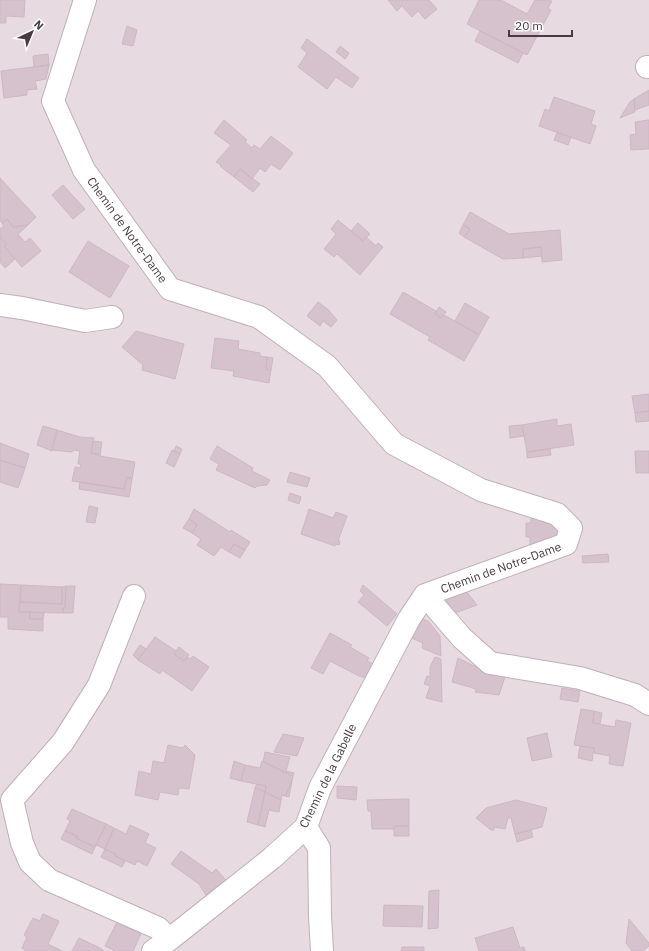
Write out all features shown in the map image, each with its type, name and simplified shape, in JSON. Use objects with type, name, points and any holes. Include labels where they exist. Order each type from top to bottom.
[{"type":"street","name":"Chemin de Notre-Dame","points":[[85,0],[53,101],[84,170],[170,288],[259,316],[327,366],[394,444],[482,490],[557,514],[571,528],[566,544],[425,595],[462,638],[490,663],[580,678],[635,695],[649,704]]},
{"type":"street","points":[[0,306],[22,308],[85,321],[112,317]]},
{"type":"street","name":"Chemin de la Gabelle","points":[[153,951],[272,858],[306,827],[320,788],[409,619],[425,595]]},
{"type":"street","points":[[134,596],[99,685],[63,742],[6,800],[30,862],[49,880],[158,928],[170,939]]},
{"type":"street","points":[[306,827],[319,848],[322,951]]},
{"type":"shaded area","points":[[0,0],[649,0],[649,951],[0,951]]},
{"type":"building","points":[[0,0],[25,0],[24,17],[6,16],[6,23],[0,23]]},
{"type":"building","points":[[388,0],[429,0],[437,9],[425,19],[418,11],[412,17],[402,6],[397,11]]},
{"type":"building","points":[[479,0],[501,0],[527,14],[535,0],[552,1],[548,8],[551,10],[527,55],[467,24]]},
{"type":"building","points":[[127,26],[137,30],[133,46],[122,44]]},
{"type":"building","points":[[480,31],[523,53],[518,63],[475,41]]},
{"type":"building","points":[[307,39],[359,78],[352,88],[336,77],[327,89],[298,67],[307,53],[301,48]]},
{"type":"building","points":[[340,46],[349,53],[345,59],[336,52]]},
{"type":"building","points":[[48,54],[49,65],[34,67],[33,56]]},
{"type":"building","points":[[49,65],[46,79],[35,81],[37,89],[27,90],[27,95],[4,98],[1,71]]},
{"type":"building","points":[[649,90],[649,105],[635,110],[634,99]]},
{"type":"building","points":[[554,97],[595,111],[591,124],[596,126],[590,144],[539,126],[545,109],[549,111]]},
{"type":"building","points":[[634,99],[635,112],[620,118],[630,102]]},
{"type":"building","points":[[224,120],[247,140],[245,142],[252,148],[254,145],[260,149],[271,136],[293,153],[280,170],[271,164],[265,172],[260,168],[252,179],[240,169],[234,177],[216,162],[231,145],[214,133]]},
{"type":"building","points":[[649,120],[649,149],[631,150],[630,135],[636,134],[635,122]]},
{"type":"building","points":[[557,133],[571,137],[568,145],[554,140]]},
{"type":"building","points":[[240,169],[260,184],[253,192],[234,177]]},
{"type":"building","points":[[0,178],[36,217],[28,225],[13,227],[7,219],[2,223],[0,221]]},
{"type":"building","points":[[63,185],[85,209],[73,219],[52,195]]},
{"type":"building","points":[[470,212],[509,234],[560,230],[562,260],[542,262],[541,247],[523,249],[523,258],[503,259],[464,237],[470,229],[463,225]]},
{"type":"building","points":[[7,219],[13,227],[28,225],[18,234],[25,242],[30,238],[41,251],[22,267],[4,246],[7,244],[0,237],[0,229],[4,226],[2,223]]},
{"type":"building","points":[[338,220],[363,241],[366,237],[376,246],[378,243],[383,247],[360,275],[337,254],[334,257],[324,249],[336,234],[331,229]]},
{"type":"building","points":[[358,223],[370,234],[363,241],[351,231]]},
{"type":"building","points":[[463,225],[470,229],[464,237],[459,233]]},
{"type":"building","points":[[0,237],[7,244],[4,246],[15,259],[5,268],[0,262]]},
{"type":"building","points":[[88,241],[129,266],[110,298],[69,272]]},
{"type":"building","points":[[541,247],[542,256],[523,258],[523,249]]},
{"type":"building","points":[[403,292],[436,311],[435,314],[441,318],[444,315],[479,335],[464,361],[428,340],[430,337],[390,314]]},
{"type":"building","points":[[318,302],[330,311],[337,320],[331,327],[323,321],[320,326],[307,316]]},
{"type":"building","points":[[465,303],[489,317],[479,335],[455,321]]},
{"type":"building","points":[[439,307],[446,312],[441,318],[435,314]]},
{"type":"building","points":[[136,331],[184,344],[175,379],[142,370],[143,365],[122,347]]},
{"type":"building","points":[[215,338],[239,341],[238,349],[260,353],[260,356],[267,357],[266,369],[271,370],[269,383],[233,376],[234,371],[211,368]]},
{"type":"building","points":[[267,357],[273,358],[271,370],[266,369]]},
{"type":"building","points":[[649,394],[649,411],[635,413],[632,396]]},
{"type":"building","points":[[649,411],[649,421],[636,422],[635,413]]},
{"type":"building","points":[[557,419],[557,426],[571,424],[574,445],[527,452],[522,425]]},
{"type":"building","points":[[522,425],[524,436],[510,438],[509,426]]},
{"type":"building","points":[[43,426],[57,430],[52,451],[37,445]]},
{"type":"building","points":[[57,430],[80,437],[94,438],[91,453],[135,462],[132,479],[127,477],[124,489],[72,481],[75,467],[80,468],[81,464],[78,464],[80,451],[73,450],[72,452],[52,450]]},
{"type":"building","points":[[93,441],[102,442],[100,455],[91,453]]},
{"type":"building","points":[[0,443],[29,454],[25,468],[0,460]]},
{"type":"building","points":[[176,446],[182,449],[180,454],[174,451]]},
{"type":"building","points":[[217,446],[253,468],[252,471],[270,480],[267,485],[257,486],[255,488],[216,470],[219,464],[210,459]]},
{"type":"building","points":[[550,449],[551,455],[527,458],[527,452]]},
{"type":"building","points":[[172,450],[180,454],[174,467],[166,463]]},
{"type":"building","points":[[635,451],[649,451],[649,473],[636,473]]},
{"type":"building","points":[[0,460],[25,468],[18,488],[0,482]]},
{"type":"building","points":[[290,472],[310,478],[307,487],[287,482]]},
{"type":"building","points":[[127,477],[132,479],[129,497],[79,489],[80,482],[124,489]]},
{"type":"building","points":[[290,493],[301,497],[299,504],[288,500]]},
{"type":"building","points":[[89,506],[98,508],[95,523],[86,522]]},
{"type":"building","points":[[194,509],[230,532],[231,530],[250,542],[245,550],[234,544],[229,552],[221,547],[214,556],[197,545],[201,539],[192,533],[197,525],[189,519]]},
{"type":"building","points":[[309,509],[333,518],[336,512],[347,516],[338,541],[340,541],[339,545],[335,544],[335,546],[301,534]]},
{"type":"building","points":[[531,511],[560,522],[557,538],[530,547],[530,537],[526,537],[526,523],[531,523]]},
{"type":"building","points":[[189,519],[197,525],[192,533],[183,528]]},
{"type":"building","points":[[234,544],[245,550],[240,558],[229,552]]},
{"type":"building","points":[[608,554],[609,562],[583,563],[582,556]]},
{"type":"building","points":[[0,584],[21,585],[19,612],[30,612],[30,619],[43,619],[43,631],[8,629],[8,617],[0,617]]},
{"type":"building","points":[[21,585],[62,587],[62,604],[20,602]]},
{"type":"building","points":[[363,585],[397,614],[387,626],[358,602],[364,595],[360,591]]},
{"type":"building","points":[[66,586],[75,586],[73,613],[63,613],[63,608],[65,608]]},
{"type":"building","points":[[66,586],[65,608],[63,608],[63,613],[19,612],[20,602],[62,604],[62,587]]},
{"type":"building","points":[[466,591],[477,605],[455,613],[444,598]]},
{"type":"building","points":[[30,612],[44,613],[43,619],[30,619]]},
{"type":"building","points":[[422,619],[428,621],[440,636],[441,656],[422,648],[423,643],[407,636]]},
{"type":"building","points":[[330,633],[352,645],[350,647],[369,658],[367,661],[373,664],[366,678],[330,661],[323,674],[311,668]]},
{"type":"building","points":[[155,637],[176,651],[174,654],[184,661],[187,657],[190,659],[193,656],[209,667],[192,691],[162,670],[160,674],[138,660]]},
{"type":"building","points":[[140,645],[146,649],[138,660],[133,655]]},
{"type":"building","points":[[179,647],[189,655],[184,661],[174,654]]},
{"type":"building","points":[[435,657],[441,659],[442,702],[426,698],[430,686],[424,684],[427,676],[430,677],[430,667]]},
{"type":"building","points":[[458,658],[492,675],[505,677],[499,695],[475,692],[476,689],[452,682]]},
{"type":"building","points":[[562,688],[580,691],[578,702],[560,699]]},
{"type":"building","points":[[581,709],[594,711],[593,723],[615,727],[616,720],[631,723],[623,766],[609,764],[610,756],[594,753],[594,748],[574,745]]},
{"type":"building","points":[[594,711],[602,713],[600,724],[593,723]]},
{"type":"building","points":[[547,733],[552,757],[532,761],[527,738]]},
{"type":"building","points":[[283,734],[304,738],[297,756],[274,752]]},
{"type":"building","points":[[168,745],[183,748],[185,745],[195,755],[189,789],[179,788],[178,795],[160,792],[158,800],[135,795],[139,771],[151,774],[153,761],[164,763]]},
{"type":"building","points":[[580,746],[594,748],[592,761],[578,758]]},
{"type":"building","points":[[265,752],[290,757],[286,771],[294,773],[293,776],[263,762]]},
{"type":"building","points":[[234,761],[245,765],[241,781],[230,778]]},
{"type":"building","points":[[262,761],[293,776],[285,796],[282,795],[281,800],[265,792],[266,786],[241,781],[245,765],[260,768]]},
{"type":"building","points":[[292,781],[289,797],[285,796]]},
{"type":"building","points":[[257,784],[266,786],[265,792],[255,788]]},
{"type":"building","points":[[337,786],[357,787],[356,800],[337,798]]},
{"type":"building","points":[[255,788],[265,792],[258,825],[247,822]]},
{"type":"building","points":[[265,792],[281,800],[279,812],[269,810],[265,827],[258,825]]},
{"type":"building","points":[[409,799],[409,826],[394,826],[394,829],[372,829],[371,811],[368,811],[367,800]]},
{"type":"building","points":[[516,800],[547,808],[542,827],[515,834],[511,818],[508,818],[505,829],[494,827],[494,830],[491,830],[476,818],[486,808]]},
{"type":"building","points":[[72,809],[106,824],[95,847],[76,838],[77,836],[65,831],[70,821],[67,819]]},
{"type":"building","points":[[106,824],[114,828],[105,849],[96,845]]},
{"type":"building","points":[[130,825],[149,834],[145,843],[156,848],[147,866],[137,861],[135,865],[115,856],[116,854],[105,849],[114,828],[126,834]]},
{"type":"building","points":[[394,826],[409,826],[409,836],[394,836]]},
{"type":"building","points":[[531,830],[533,837],[517,842],[515,834]]},
{"type":"building","points":[[65,831],[77,836],[76,838],[95,847],[92,854],[61,839]]},
{"type":"building","points":[[105,849],[116,854],[115,856],[125,861],[122,867],[101,857]]},
{"type":"building","points":[[181,851],[212,873],[216,869],[226,880],[206,895],[199,884],[171,864]]},
{"type":"building","points":[[439,890],[438,928],[428,929],[429,891]]},
{"type":"building","points":[[384,905],[423,906],[422,927],[383,926]]},
{"type":"building","points":[[43,914],[59,921],[48,944],[62,951],[25,951],[22,948],[27,937],[24,935],[33,918],[40,921]]},
{"type":"building","points":[[629,919],[649,943],[649,946],[643,951],[632,951],[626,943]]},
{"type":"building","points":[[117,922],[141,934],[133,951],[115,951],[105,946]]},
{"type":"building","points":[[513,927],[520,948],[524,947],[525,951],[479,951],[475,938]]},
{"type":"building","points":[[79,938],[100,948],[103,951],[72,951]]},
{"type":"building","points":[[402,947],[424,947],[424,951],[401,951]]}]
